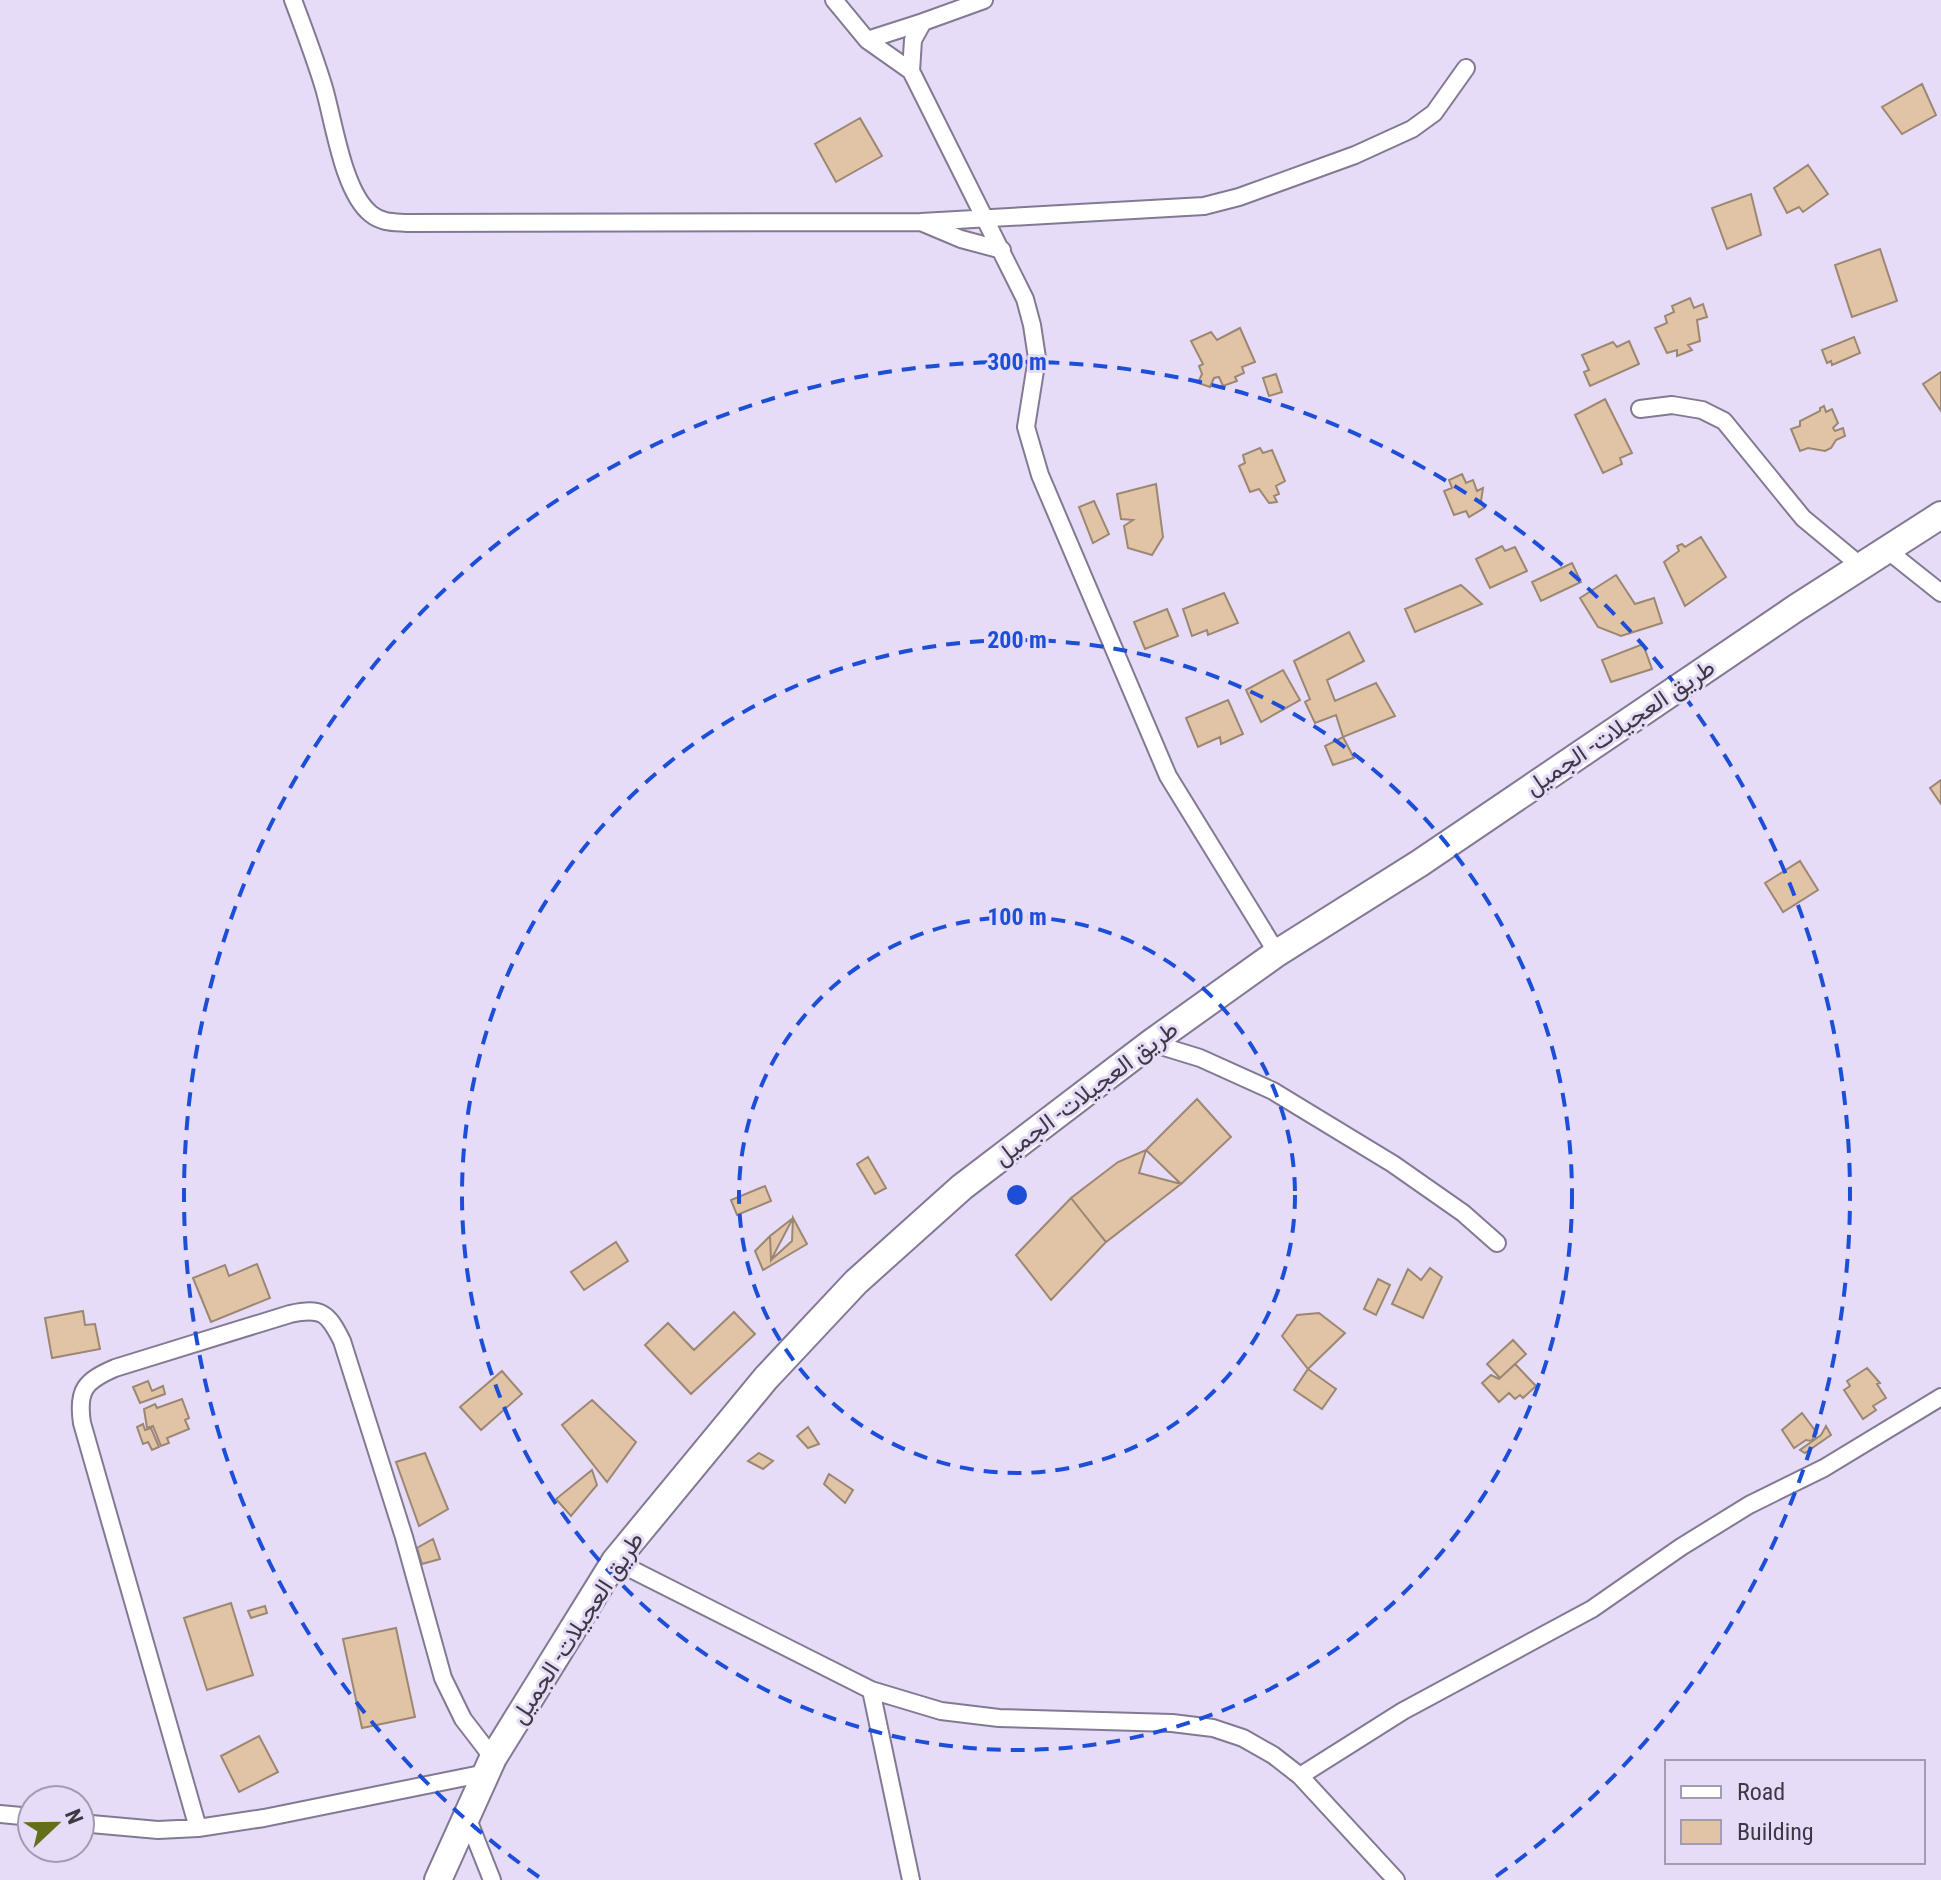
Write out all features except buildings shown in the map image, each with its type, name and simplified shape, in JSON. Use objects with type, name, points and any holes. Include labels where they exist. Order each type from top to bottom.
[{"type":"main road","name":"طريق العجيلات- الجميل","points":[[438,1880],[489,1765],[615,1561],[766,1378],[856,1282],[962,1187],[1151,1043],[1277,953],[1420,863],[1796,608],[1941,515]]},
{"type":"street","points":[[293,0],[324,88],[347,173],[359,200],[370,214],[383,222],[921,222],[1185,208],[1239,197],[1355,155],[1412,129],[1434,113],[1466,68]]},
{"type":"street","points":[[834,0],[867,40],[911,71],[1025,299],[1037,358],[1026,427],[1040,475],[1105,622],[1162,763],[1277,953]]},
{"type":"street","points":[[867,40],[984,0]]},
{"type":"street","points":[[911,71],[913,40],[923,22]]},
{"type":"street","points":[[921,222],[961,239],[1002,250]]},
{"type":"street","points":[[1640,409],[1672,405],[1702,410],[1724,421],[1803,518],[1862,567]]},
{"type":"street","points":[[1887,550],[1941,593]]},
{"type":"street","points":[[1151,1043],[1200,1058],[1273,1091],[1393,1164],[1463,1213],[1497,1243]]},
{"type":"street","points":[[96,1824],[158,1830],[198,1828],[264,1818],[489,1765],[443,1678],[383,1469],[342,1341],[328,1316],[318,1311],[290,1314],[115,1368],[90,1381],[82,1392],[79,1405],[82,1423],[198,1828]]},
{"type":"street","points":[[1300,1776],[1403,1711],[1592,1609],[1681,1547],[1749,1505],[1824,1468],[1941,1397]]},
{"type":"street","points":[[615,1561],[871,1690],[941,1711],[999,1718],[1172,1723],[1213,1728],[1253,1744],[1300,1776],[1396,1880]]},
{"type":"street","points":[[871,1690],[911,1880]]},
{"type":"street","points":[[467,1817],[492,1880]]}]
